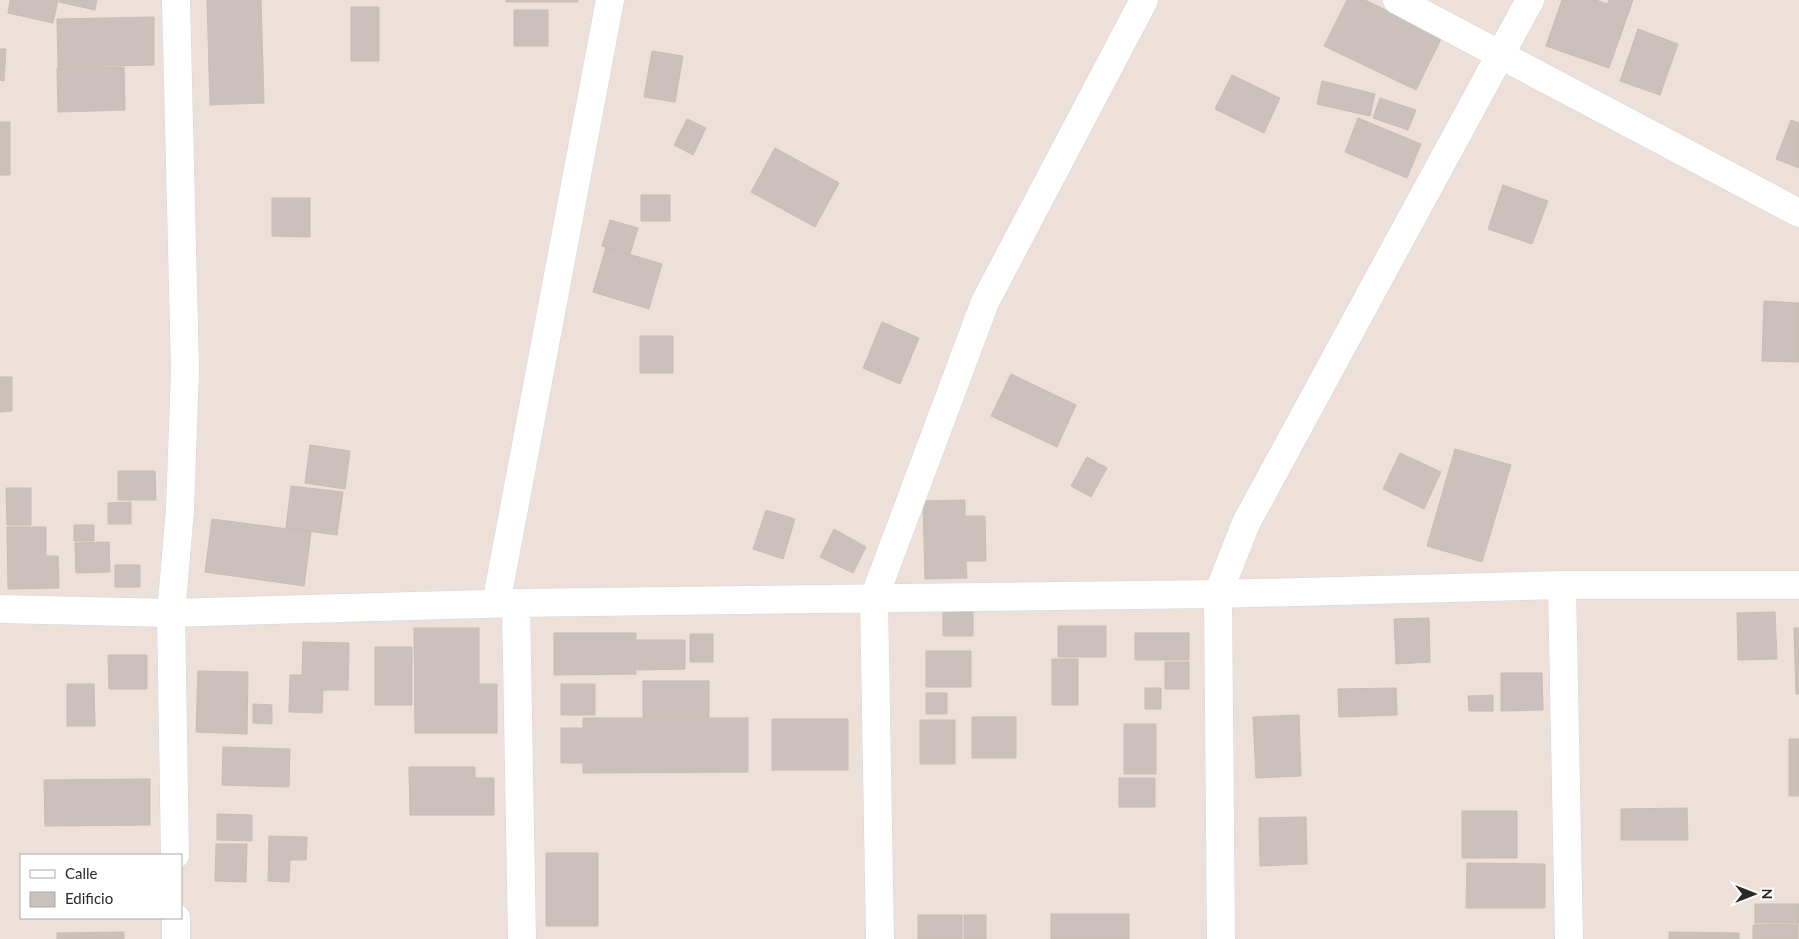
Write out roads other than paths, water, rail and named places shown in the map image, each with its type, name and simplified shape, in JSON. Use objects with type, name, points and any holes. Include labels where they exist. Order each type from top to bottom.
[{"type":"street","points":[[175,854],[171,613],[180,510],[184,370],[176,0]]},
{"type":"street","points":[[522,939],[506,604],[610,0]]},
{"type":"street","points":[[880,939],[874,598],[985,302],[1144,0]]},
{"type":"street","points":[[1397,0],[1799,214]]},
{"type":"street","points":[[1221,939],[1218,594],[1246,522],[1530,0]]},
{"type":"street","points":[[0,608],[171,613],[506,604],[1218,594],[1562,585],[1799,585]]},
{"type":"street","points":[[1562,585],[1569,939]]},
{"type":"street","points":[[176,919],[176,939]]}]
